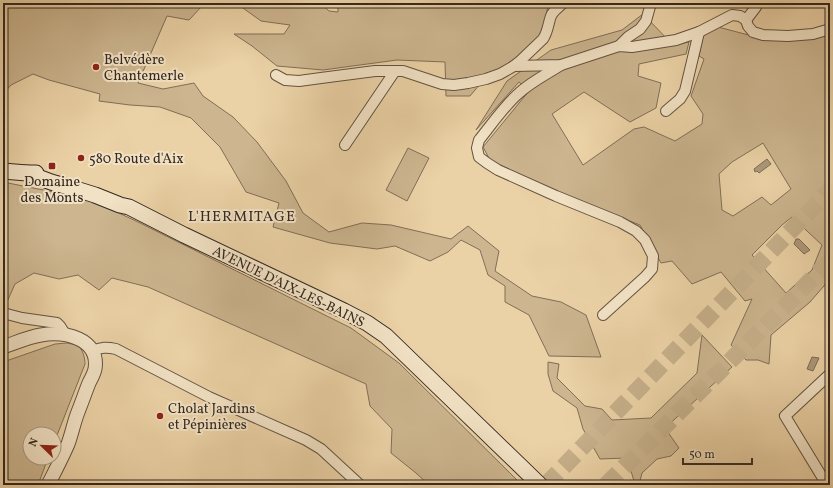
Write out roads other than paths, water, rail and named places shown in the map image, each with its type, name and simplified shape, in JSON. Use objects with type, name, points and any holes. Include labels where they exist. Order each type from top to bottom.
[{"type":"main road","name":"AVENUE D'AIX-LES-BAINS","points":[[3,171],[27,174],[129,207],[367,323],[386,336],[540,485]]},
{"type":"street","points":[[276,75],[284,80],[299,80],[375,70],[403,71],[442,84],[454,85],[486,79],[500,74],[520,62],[543,39],[552,15],[563,3]]},
{"type":"street","points":[[619,46],[628,37],[640,29],[646,21],[651,3]]},
{"type":"street","points":[[746,20],[756,8]]},
{"type":"street","points":[[604,315],[652,269],[653,256],[645,240],[636,231],[620,222],[556,196],[487,164],[479,157],[477,148],[479,140],[510,102],[529,85],[561,65],[619,46],[632,47],[676,40],[699,32],[732,15],[740,16],[746,20],[752,32],[763,35],[788,36],[812,34],[830,29]]},
{"type":"street","points":[[666,111],[680,99],[686,91],[699,32]]},
{"type":"street","points":[[514,66],[561,65]]},
{"type":"street","points":[[345,145],[395,71]]},
{"type":"street","points":[[3,313],[22,318],[57,323],[65,334]]},
{"type":"street","points":[[3,347],[40,335],[65,334],[81,340],[90,346],[94,353],[95,365],[93,375],[77,414],[68,443],[48,485]]},
{"type":"street","points":[[94,353],[98,348],[106,347],[116,349],[209,397],[306,440],[321,449],[360,485]]},
{"type":"street","points":[[827,485],[785,416],[830,374]]},
{"type":"tunnel","points":[[546,485],[830,190]]},
{"type":"tunnel","points":[[606,485],[830,261]]},
{"type":"place","name":"Belvédère Chantemerle","points":[[96,67]]},
{"type":"place","name":"580 Route d'Aix","points":[[81,158]]},
{"type":"place","name":"Domaine des Monts","points":[[52,166]]},
{"type":"place","name":"Cholat Jardins et Pépinières","points":[[160,416]]},
{"type":"district","name":"L'HERMITAGE","points":[[242,216]]}]
